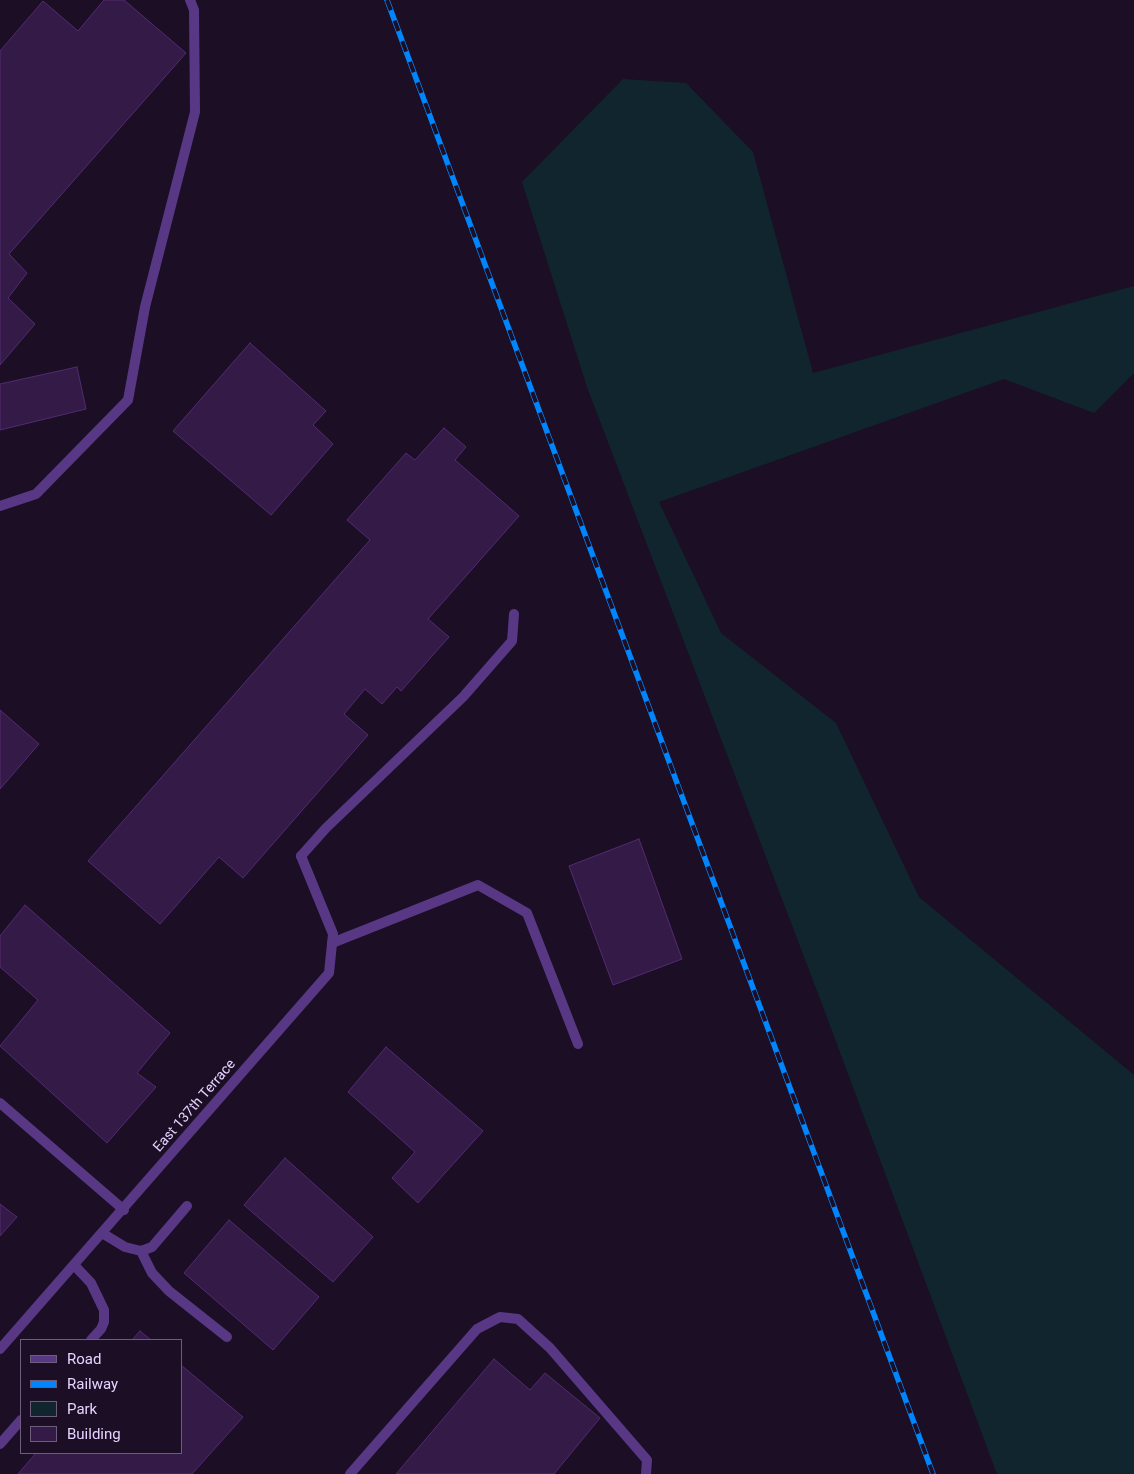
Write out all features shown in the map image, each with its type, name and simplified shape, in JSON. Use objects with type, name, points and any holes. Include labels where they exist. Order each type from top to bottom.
[{"type":"street","points":[[0,506],[36,494],[128,400],[144,307],[195,112],[194,10],[190,0]]},
{"type":"street","name":"East 137th Terrace","points":[[0,1349],[124,1210],[329,973],[333,934],[301,856],[326,828],[463,696],[512,641],[514,614]]},
{"type":"street","points":[[332,943],[478,885],[527,913],[578,1044]]},
{"type":"street","points":[[0,1103],[124,1210]]},
{"type":"street","points":[[102,1233],[125,1248],[141,1251],[152,1247],[187,1206]]},
{"type":"street","points":[[141,1251],[152,1273],[169,1291],[227,1338]]},
{"type":"street","points":[[74,1265],[91,1283],[101,1300],[104,1310],[104,1322],[101,1329],[92,1339]]},
{"type":"street","points":[[350,1474],[478,1329],[500,1317],[518,1319],[550,1348],[647,1460],[646,1474]]},
{"type":"street","points":[[0,1444],[20,1421]]},
{"type":"green space","points":[[623,79],[686,83],[753,152],[813,373],[1134,286],[1134,373],[1094,413],[1004,379],[659,502],[721,633],[836,723],[919,897],[1134,1075],[1134,1474],[997,1474],[822,1004],[587,387],[522,182]]},
{"type":"building","points":[[104,0],[124,0],[186,53],[9,254],[27,273],[8,298],[35,324],[0,365],[0,51],[43,1],[78,31]]},
{"type":"building","points":[[250,343],[326,411],[313,425],[333,444],[271,515],[173,431]]},
{"type":"building","points":[[77,367],[86,409],[0,430],[0,384]]},
{"type":"building","points":[[444,428],[466,447],[455,460],[519,516],[428,619],[449,637],[401,691],[397,687],[382,704],[365,689],[344,714],[368,735],[243,878],[219,857],[160,924],[88,861],[370,540],[347,520],[406,453],[415,460]]},
{"type":"building","points":[[0,710],[39,744],[0,789]]},
{"type":"building","points":[[639,839],[682,959],[613,985],[569,866]]},
{"type":"building","points":[[25,905],[170,1033],[137,1073],[156,1087],[107,1143],[0,1046],[38,1000],[0,967],[0,936]]},
{"type":"building","points":[[386,1047],[483,1131],[418,1203],[392,1178],[415,1152],[348,1092]]},
{"type":"building","points":[[285,1158],[373,1237],[333,1282],[244,1205]]},
{"type":"building","points":[[0,1204],[17,1217],[0,1236]]},
{"type":"building","points":[[229,1220],[319,1297],[273,1350],[184,1273]]},
{"type":"building","points":[[140,1331],[150,1339],[133,1339]]},
{"type":"building","points":[[494,1359],[530,1390],[545,1373],[600,1418],[554,1474],[396,1474]]},
{"type":"building","points":[[182,1366],[243,1417],[192,1474],[18,1474],[35,1454],[182,1454]]},
{"type":"railway","points":[[387,0],[933,1474]]}]
